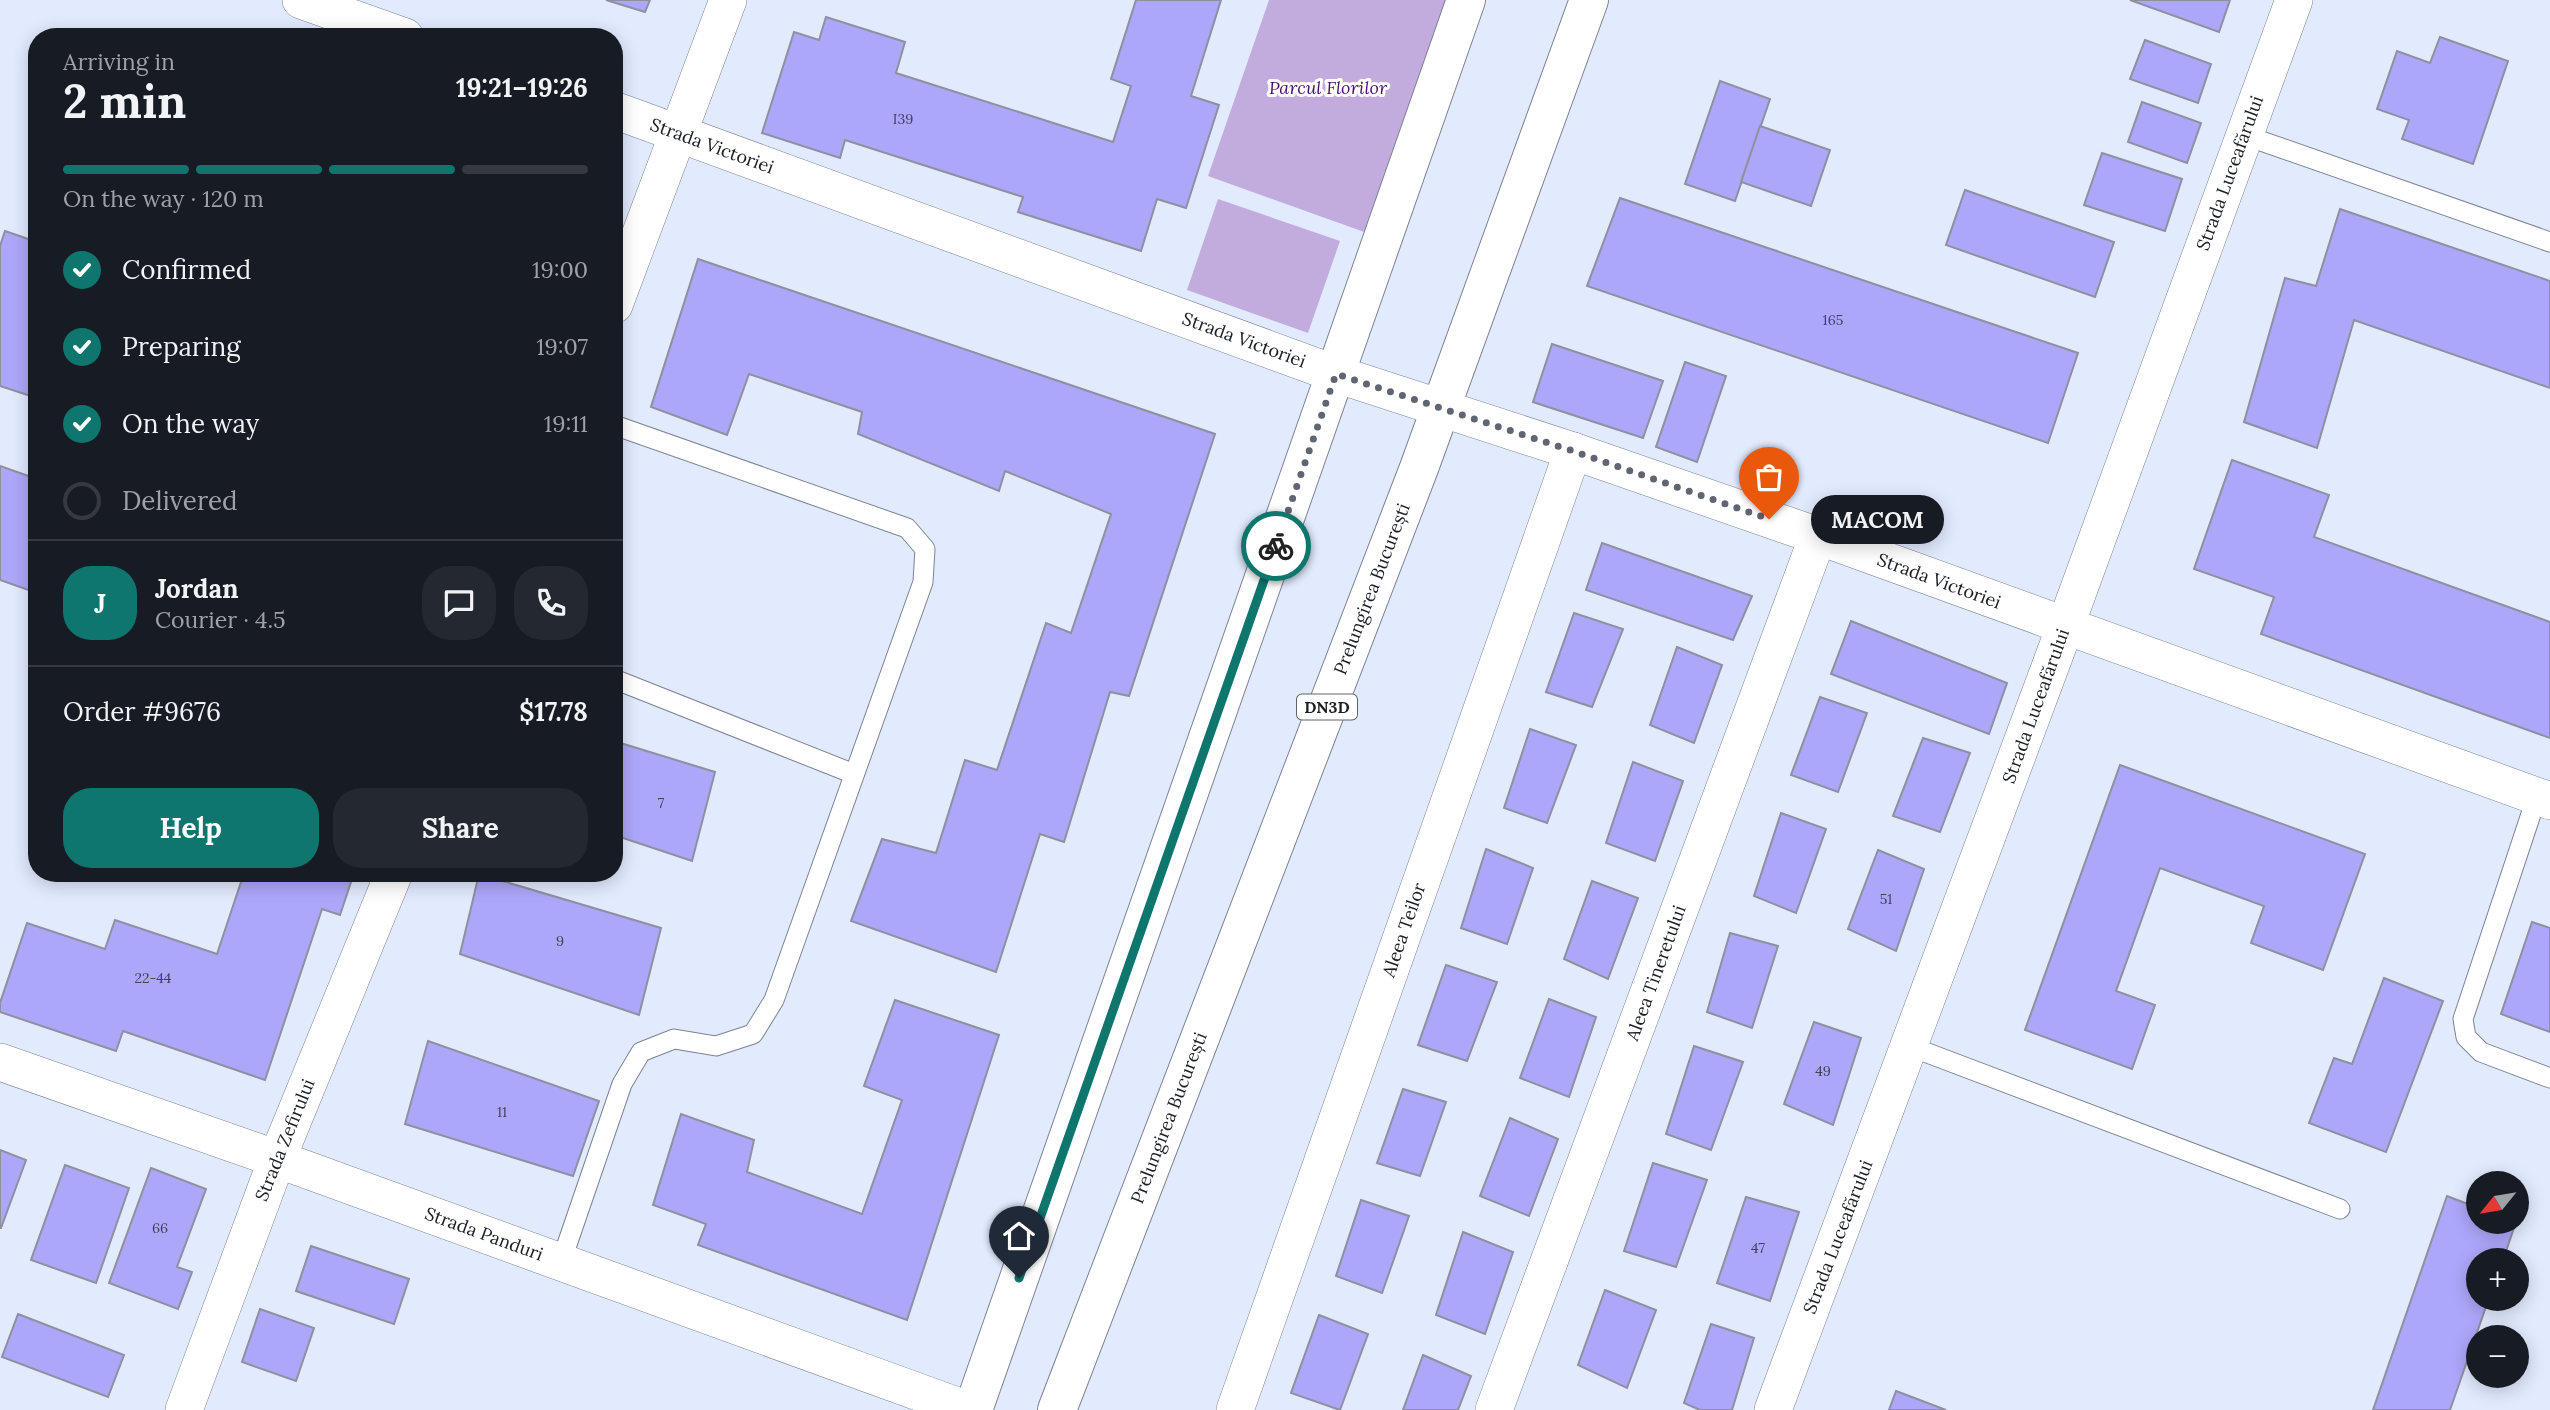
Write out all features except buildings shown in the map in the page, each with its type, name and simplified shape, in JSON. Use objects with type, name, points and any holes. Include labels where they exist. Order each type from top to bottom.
[{"type":"main road","points":[[973,1410],[1466,0]]},
{"type":"main road","name":"Prelungirea București","points":[[1057,1410],[1442,407],[1589,0]]},
{"type":"street","points":[[301,0],[380,28]]},
{"type":"street","points":[[623,280],[728,0]]},
{"type":"street","name":"Strada Luceafărului","points":[[1773,1410],[2065,627],[2294,0]]},
{"type":"street","name":"Strada Victoriei","points":[[623,113],[1336,374],[1573,451],[1818,536],[2544,799]]},
{"type":"street","name":"Aleea Teilor","points":[[1235,1410],[1573,451]]},
{"type":"street","name":"Aleea Tineretului","points":[[1494,1410],[1818,536]]},
{"type":"street","name":"Strada Zefirului","points":[[184,1410],[276,1159],[390,882]]},
{"type":"street","name":"Strada Panduri","points":[[0,1062],[968,1410]]},
{"type":"lane","points":[[2244,135],[2550,242]]},
{"type":"lane","points":[[561,1262],[622,1084],[641,1052],[674,1039],[716,1046],[753,1034],[774,1000],[923,582],[925,549],[907,528],[623,428]]},
{"type":"lane","points":[[623,683],[854,774]]},
{"type":"lane","points":[[2544,799],[2463,1019],[2466,1037],[2481,1052],[2550,1078]]},
{"type":"lane","points":[[1909,1046],[2340,1209]]},
{"type":"green space","name":"Parcul Florilor","points":[[1269,0],[1449,0],[1367,233],[1208,176]]},
{"type":"green space","points":[[1218,199],[1340,241],[1308,333],[1187,290]]},
{"type":"way so far","points":[[1276,546],[1336,374],[1442,407],[1769,519]]},
{"type":"place","name":"MACOM","points":[[1769,519]]},
{"type":"route","points":[[1019,1278],[1276,546]]}]
